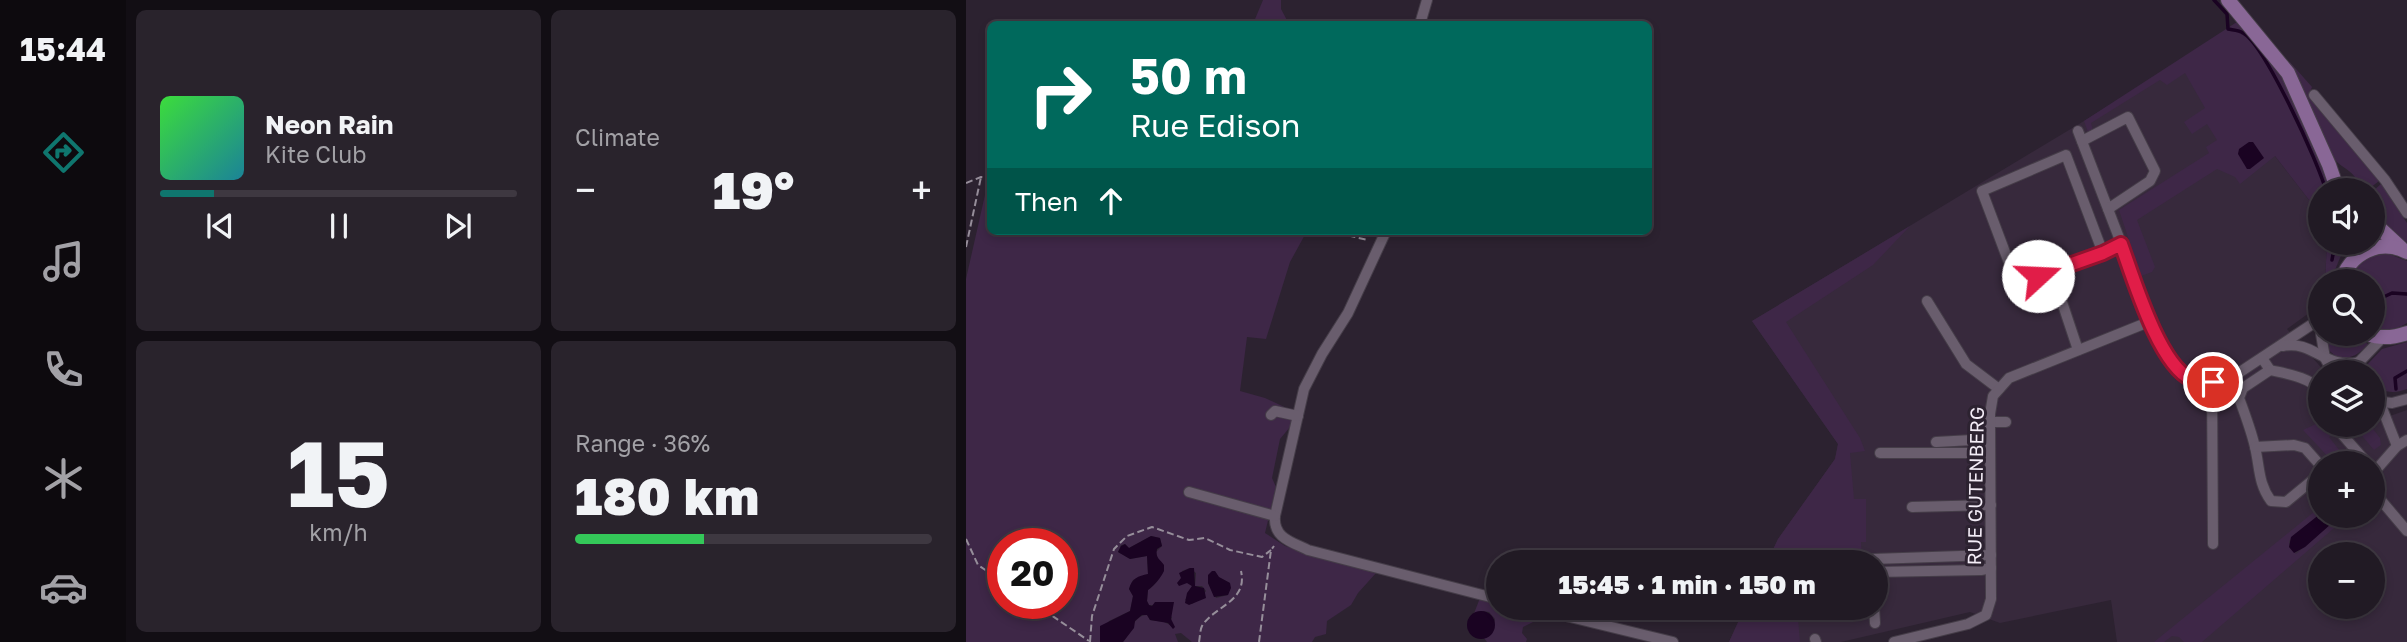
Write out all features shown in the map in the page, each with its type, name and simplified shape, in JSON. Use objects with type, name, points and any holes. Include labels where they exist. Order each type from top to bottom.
[{"type":"main road","points":[[2228,0],[2288,73],[2334,178]]},
{"type":"main road","points":[[2329,164],[2339,178]]},
{"type":"main road","points":[[2385,233],[2404,250]]},
{"type":"main road","points":[[2345,269],[2352,260],[2375,247],[2389,246],[2404,250]]},
{"type":"main road","points":[[2352,255],[2352,260]]},
{"type":"main road","points":[[2385,336],[2396,337],[2407,333]]},
{"type":"street","points":[[1421,21],[1427,0]]},
{"type":"street","points":[[2314,95],[2385,180],[2407,213]]},
{"type":"street","points":[[2108,209],[2150,181],[2155,171],[2128,117],[2080,136],[2121,244],[2151,321],[2171,363],[2191,379],[2213,382],[2234,376],[2308,327]]},
{"type":"street","points":[[2103,253],[2066,155],[1982,191],[2017,284],[2103,253],[2121,244]]},
{"type":"street","points":[[1384,235],[1348,313],[1310,374],[1275,516],[1275,528],[1282,538],[1308,550],[1486,596]]},
{"type":"street","points":[[2056,284],[2078,350]]},
{"type":"street","points":[[1927,301],[1966,364],[1999,389]]},
{"type":"street","name":"RUE GUTENBERG","points":[[1894,642],[1968,624],[1986,615],[1997,589],[1991,568],[1991,555],[1997,535],[1991,505],[1990,422],[1993,396],[2009,378],[2151,321]]},
{"type":"street","points":[[2278,347],[2301,345],[2329,360]]},
{"type":"street","points":[[2323,346],[2325,358]]},
{"type":"street","points":[[2262,358],[2270,370],[2308,382]]},
{"type":"street","points":[[2270,370],[2243,388],[2239,398],[2255,447],[2262,488],[2271,501],[2286,502],[2308,484]]},
{"type":"street","points":[[2213,382],[2213,544]]},
{"type":"street","points":[[2385,403],[2407,399]]},
{"type":"street","points":[[1271,415],[1275,411],[1298,416]]},
{"type":"street","points":[[2385,415],[2402,443],[2385,457]]},
{"type":"street","points":[[1990,422],[2006,422]]},
{"type":"street","points":[[2345,437],[2357,451]]},
{"type":"street","points":[[1936,442],[1990,439]]},
{"type":"street","points":[[2255,447],[2294,445],[2308,451]]},
{"type":"street","points":[[1880,453],[1990,453]]},
{"type":"street","points":[[1189,492],[1238,508],[1275,516]]},
{"type":"street","points":[[1912,507],[1991,505]]},
{"type":"street","points":[[2385,505],[2407,531]]},
{"type":"street","points":[[1888,558],[1991,555]]},
{"type":"street","points":[[1888,572],[1991,568]]},
{"type":"street","points":[[1582,620],[1673,642]]},
{"type":"path","points":[[966,247],[981,177]]},
{"type":"path","points":[[966,183],[981,177],[987,178]]},
{"type":"path","points":[[1345,235],[1380,243]]},
{"type":"path","points":[[1090,642],[1092,616],[1114,550],[1127,536],[1152,527],[1189,540],[1205,538],[1230,550],[1262,557],[1282,538]]},
{"type":"path","points":[[966,539],[978,565],[987,571]]},
{"type":"path","points":[[1259,642],[1271,550]]},
{"type":"path","points":[[1199,642],[1201,627],[1236,597],[1243,579],[1241,571]]},
{"type":"path","points":[[1057,619],[1090,642]]},
{"type":"shaded area","points":[[1263,0],[1281,0],[1281,9],[1287,21],[1254,21]]},
{"type":"shaded area","points":[[2240,20],[2281,73],[2326,178],[2308,178],[2308,199],[2275,156],[2240,184],[2235,177],[2217,169],[2137,220],[2155,267],[2152,272],[2141,276],[2119,210],[2209,153],[2206,147],[2217,140],[2207,124],[2192,134],[2184,122],[2205,108],[2185,73],[2167,85],[2160,80],[2091,123],[2093,130],[2088,132],[2084,121]]},
{"type":"shaded area","points":[[2194,52],[2308,199],[2308,255],[2326,255],[2326,269],[2308,269],[2308,314],[2287,329],[2314,360],[2308,360],[2308,437],[2385,437],[2385,418],[2407,410],[2407,642],[2117,642],[2111,600],[2000,623],[1970,612],[1841,642],[1729,642],[1739,620],[1888,620],[1888,550],[1773,550],[1835,459],[1838,444],[1752,321]]},
{"type":"shaded area","points":[[2289,61],[2312,87],[2310,92],[2377,178],[2354,178],[2334,159]]},
{"type":"shaded area","points":[[2253,142],[2264,158],[2247,169],[2238,154],[2239,149]]},
{"type":"shaded area","points":[[987,186],[987,235],[1305,235],[1290,262],[1266,339],[1247,337],[1240,391],[1265,398],[1295,412],[1290,427],[1280,439],[1272,478],[1276,487],[1265,533],[1285,546],[1376,573],[1351,605],[1327,621],[1326,634],[1315,637],[1312,642],[1192,642],[1181,633],[1175,634],[1178,642],[1123,642],[1135,622],[1142,616],[1147,615],[1150,620],[1174,627],[1172,617],[1154,605],[1149,605],[1147,601],[1148,590],[1159,577],[1156,552],[1162,546],[1160,538],[1151,536],[1129,548],[1125,544],[1121,545],[1118,552],[1130,559],[1147,556],[1148,574],[1133,580],[1129,589],[1133,596],[1130,611],[1109,621],[1100,642],[966,642],[966,279]],"holes":[[[1190,568],[1196,573],[1195,586],[1202,586],[1206,591],[1192,604],[1185,600],[1192,586],[1181,579],[1182,571]],[[1216,573],[1230,583],[1228,595],[1216,598],[1208,583]]]},
{"type":"shaded area","points":[[2385,190],[2407,223],[2407,242],[2399,239],[2385,226]]},
{"type":"shaded area","points":[[1910,226],[1873,265],[1786,322],[1860,438],[1865,451],[1850,453],[1854,499],[1866,499],[1866,542],[1861,542],[1861,550],[1773,550],[1835,459],[1838,444],[1752,321]]},
{"type":"shaded area","points":[[2326,255],[2341,255],[2335,269],[2326,269]]},
{"type":"shaded area","points":[[2385,255],[2407,261],[2407,323],[2387,330],[2385,269],[2356,269],[2369,258]]},
{"type":"shaded area","points":[[2407,342],[2407,389],[2397,392],[2385,390],[2385,360],[2372,360],[2382,349]]},
{"type":"shaded area","points":[[2366,346],[2355,355],[2338,358],[2326,348]]},
{"type":"shaded area","points":[[2310,437],[2329,437],[2340,451],[2323,451]]},
{"type":"shaded area","points":[[2363,437],[2379,437],[2381,445],[2374,450]]},
{"type":"shaded area","points":[[2308,517],[2308,524],[2289,541],[2289,547],[2296,554],[2308,544],[2308,551],[2202,642],[2184,642],[2179,637],[2172,636],[2164,642],[2154,642]]},
{"type":"shaded area","points":[[2308,524],[2308,528],[2326,528],[2294,553],[2289,547],[2291,537]]},
{"type":"shaded area","points":[[2326,528],[2334,528],[2318,542],[2310,542]]},
{"type":"shaded area","points":[[1151,536],[1160,538],[1162,546],[1157,549],[1157,554],[1164,565],[1164,571],[1148,590],[1147,601],[1152,606],[1155,602],[1174,602],[1171,619],[1175,627],[1173,629],[1168,623],[1150,620],[1147,615],[1142,615],[1135,621],[1134,628],[1123,642],[1100,642],[1100,626],[1130,611],[1133,596],[1130,585],[1136,578],[1148,574],[1147,556],[1130,559],[1118,552],[1125,544],[1129,548]]},
{"type":"shaded area","points":[[1194,568],[1195,586],[1204,588],[1206,598],[1189,605],[1185,603],[1192,586],[1187,583],[1179,586],[1177,583],[1181,578],[1179,573]]},
{"type":"shaded area","points":[[1212,571],[1230,583],[1228,595],[1214,597],[1208,583],[1208,575]]},
{"type":"shaded area","points":[[1480,598],[1486,600],[1486,612],[1473,616]]},
{"type":"shaded area","points":[[1476,612],[1486,612],[1486,620],[1494,620],[1494,630],[1486,638],[1476,638],[1468,630],[1468,620]]},
{"type":"shaded area","points":[[1495,620],[1535,620],[1523,627],[1522,633],[1527,639],[1526,642],[1487,642],[1484,638],[1490,635]]},
{"type":"shaded area","points":[[1739,620],[1798,620],[1800,642],[1729,642]]},
{"type":"waterway","points":[[2214,0],[2227,14],[2228,29],[2243,33],[2253,42],[2264,59],[2302,132],[2321,178]]},
{"type":"waterway","points":[[2332,260],[2333,255]]},
{"type":"waterway","points":[[2385,296],[2392,293],[2407,294]]},
{"type":"waterway","points":[[2396,389],[2395,378],[2407,371]]},
{"type":"route","points":[[2038,276],[2121,244],[2151,321],[2171,363],[2191,379],[2213,382]]}]
